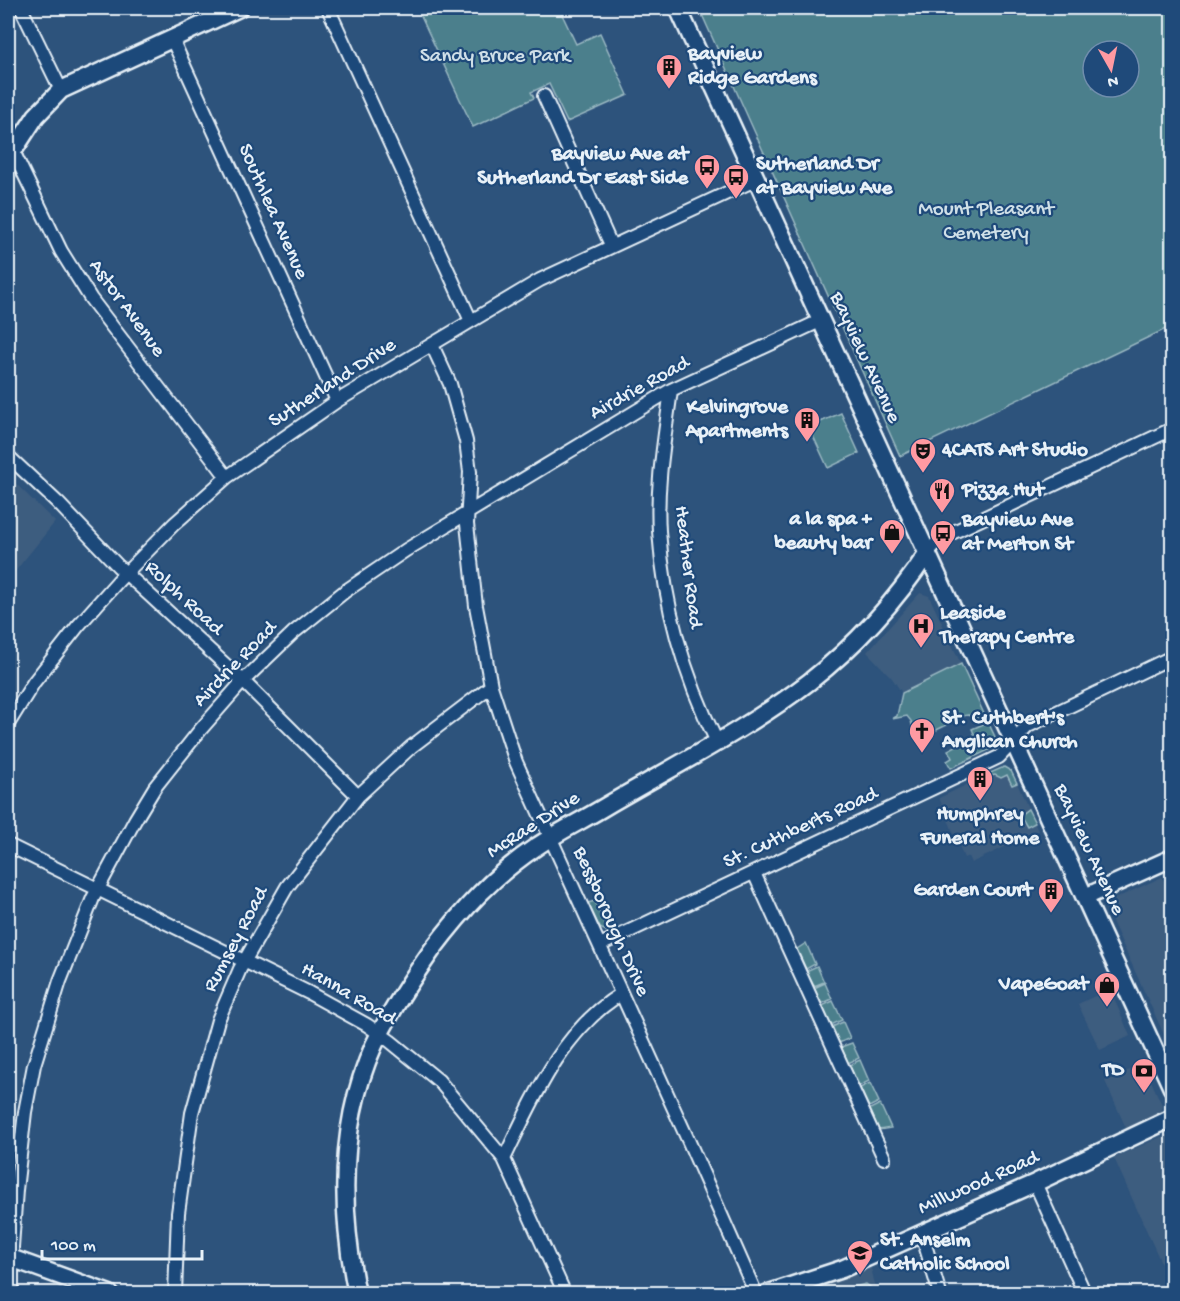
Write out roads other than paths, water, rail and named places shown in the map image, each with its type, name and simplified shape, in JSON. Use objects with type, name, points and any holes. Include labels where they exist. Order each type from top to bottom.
[{"type":"street","points":[[21,8],[61,90]]},
{"type":"street","points":[[10,155],[36,116],[61,90],[239,8]]},
{"type":"street","points":[[328,8],[471,321]]},
{"type":"street","name":"Bayview Avenue","points":[[678,8],[1173,1088]]},
{"type":"street","name":"Southlea Avenue","points":[[172,39],[337,401]]},
{"type":"street","points":[[544,96],[611,245]]},
{"type":"street","name":"Astor Avenue","points":[[10,155],[91,299],[227,477]]},
{"type":"street","name":"Sutherland Drive","points":[[8,724],[34,682],[125,572],[227,477],[337,401],[540,280],[757,178]]},
{"type":"street","name":"Airdrie Road","points":[[12,1293],[10,1258],[20,1153],[34,1065],[75,939],[97,890],[155,786],[243,681],[293,633],[344,592],[406,550],[671,390],[822,320]]},
{"type":"street","name":"Bessborough Drive","points":[[432,345],[450,384],[466,441],[470,472],[467,524],[476,606],[491,686],[516,762],[756,1293]]},
{"type":"street","name":"Heather Road","points":[[671,390],[659,498],[659,531],[664,574],[679,649],[690,682],[717,742]]},
{"type":"street","points":[[928,552],[941,538],[1173,429]]},
{"type":"street","name":"Rolph Road","points":[[8,456],[58,502],[125,572],[243,681],[358,796]]},
{"type":"street","name":"McRae Drive","points":[[357,1293],[348,1252],[345,1211],[346,1170],[358,1088],[380,1034],[413,977],[466,907],[495,877],[550,838],[717,742],[809,682],[847,649],[893,601],[928,552]]},
{"type":"street","name":"St. Cuthberts Road","points":[[600,945],[999,757],[1028,726],[1173,657]]},
{"type":"street","name":"Rumsey Road","points":[[176,1293],[178,1213],[192,1113],[218,1020],[244,962],[287,886],[358,796],[411,747],[491,686]]},
{"type":"street","name":"Hanna Road","points":[[8,845],[309,993],[380,1034],[439,1081],[504,1158],[565,1293]]},
{"type":"street","points":[[1085,897],[1173,858]]},
{"type":"street","points":[[754,873],[884,1158]]},
{"type":"street","points":[[504,1158],[549,1071],[571,1039],[604,1004],[621,994]]},
{"type":"street","name":"Millwood Road","points":[[766,1293],[843,1269],[922,1235],[1173,1118]]},
{"type":"street","points":[[1035,1183],[1085,1293]]},
{"type":"street","points":[[922,1235],[940,1293]]},
{"type":"street","points":[[10,1258],[110,1293]]},
{"type":"place","name":"Bayview Ridge Gardens","points":[[669,90]]},
{"type":"place","name":"Bayview Ave at Sutherland Dr East Side","points":[[707,190]]},
{"type":"place","name":"Sutherland Dr at Bayview Ave","points":[[736,200]]},
{"type":"place","name":"Kelvingrove Apartments","points":[[807,443]]},
{"type":"place","name":"4CATS Art Studio","points":[[923,474]]},
{"type":"place","name":"Pizza Hut","points":[[942,514]]},
{"type":"place","name":"a la spa + beauty bar","points":[[892,555]]},
{"type":"place","name":"Bayview Ave at Merton St","points":[[943,556]]},
{"type":"place","name":"Leaside Therapy Centre","points":[[921,649]]},
{"type":"place","name":"St. Cuthbert's Anglican Church","points":[[922,754]]},
{"type":"place","name":"Humphrey Funeral Home","points":[[980,802]]},
{"type":"place","name":"Garden Court","points":[[1051,914]]},
{"type":"place","name":"VapeGoat","points":[[1107,1008]]},
{"type":"place","name":"TD","points":[[1144,1094]]},
{"type":"place","name":"St. Anselm Catholic School","points":[[860,1276]]},
{"type":"park label","name":"Sandy Bruce Park","points":[[495,57]]},
{"type":"park label","name":"Mount Pleasant Cemetery","points":[[986,222]]}]
